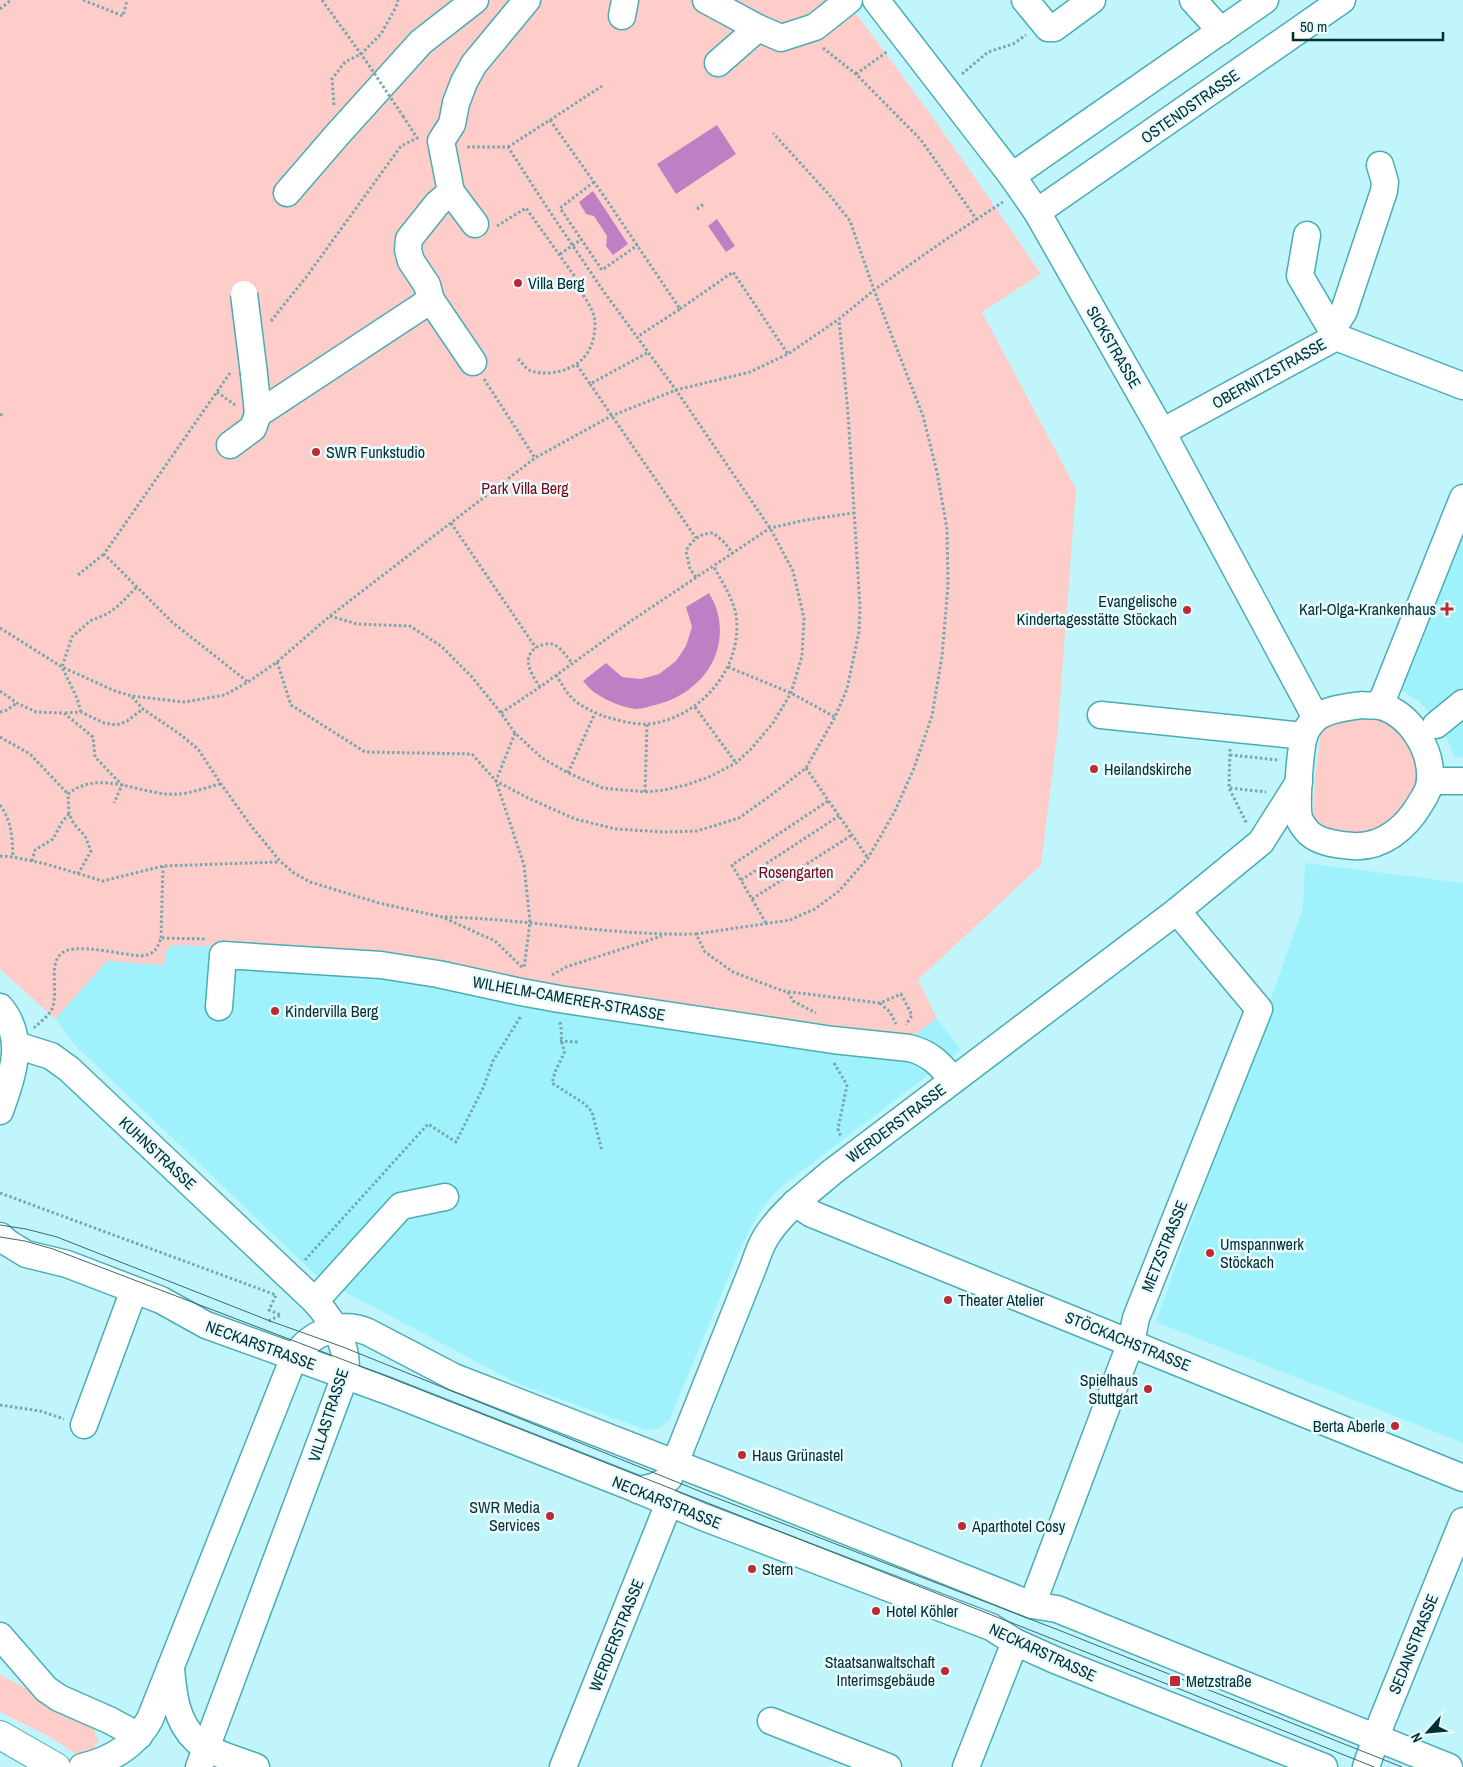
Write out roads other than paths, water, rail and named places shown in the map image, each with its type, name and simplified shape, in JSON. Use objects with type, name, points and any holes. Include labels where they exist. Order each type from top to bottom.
[{"type":"main road","points":[[0,1735],[56,1767]]},
{"type":"street","points":[[287,193],[421,42],[475,0]]},
{"type":"street","points":[[475,224],[451,192],[429,140],[452,124],[456,103],[464,82],[474,64],[527,0]]},
{"type":"street","points":[[706,0],[781,38],[816,27],[849,0]]},
{"type":"street","name":"SICKSTRASSE","points":[[876,0],[1012,176],[1037,212],[1162,432],[1310,727]]},
{"type":"street","points":[[1025,0],[1048,28],[1054,28],[1092,0]]},
{"type":"street","points":[[1193,0],[1221,31]]},
{"type":"street","points":[[1012,176],[1265,0]]},
{"type":"street","name":"OSTENDSTRASSE","points":[[1037,212],[1342,0]]},
{"type":"street","points":[[718,63],[758,28]]},
{"type":"street","points":[[1334,334],[1344,311],[1384,191],[1385,182],[1380,165]]},
{"type":"street","points":[[451,192],[437,204],[409,239],[408,250],[411,261],[427,285],[431,300],[473,362]]},
{"type":"street","points":[[1307,236],[1300,276],[1334,334]]},
{"type":"street","points":[[244,294],[243,372],[258,414]]},
{"type":"street","points":[[230,446],[253,428],[258,414],[431,300]]},
{"type":"street","name":"OBERNITZSTRASSE","points":[[1162,432],[1334,334],[1463,386]]},
{"type":"street","points":[[1380,706],[1463,498]]},
{"type":"street","points":[[1436,725],[1463,703]]},
{"type":"street","points":[[1362,705],[1380,706],[1394,712],[1408,722],[1418,736],[1428,756],[1430,781],[1424,798],[1404,827],[1387,838],[1369,845],[1354,846],[1319,839],[1309,833],[1299,818],[1302,744],[1310,727],[1339,708],[1362,705]]},
{"type":"street","points":[[1101,715],[1231,729],[1310,727]]},
{"type":"street","points":[[1430,781],[1463,781]]},
{"type":"street","name":"WERDERSTRASSE","points":[[638,1490],[661,1485],[669,1478],[765,1238],[776,1223],[795,1203],[850,1158],[1177,911],[1257,831],[1299,782]]},
{"type":"street","points":[[1257,831],[1309,833]]},
{"type":"street","name":"METZSTRASSE","points":[[1032,1606],[1131,1342],[1136,1318],[1259,1009],[1177,911]]},
{"type":"street","name":"WILHELM-CAMERER-STRASSE","points":[[219,1007],[223,955],[381,966],[438,974],[522,981],[833,1040],[921,1050],[939,1063],[953,1080]]},
{"type":"street","points":[[0,1007],[12,1027],[16,1045],[14,1067],[0,1111]]},
{"type":"street","name":"KUHNSTRASSE","points":[[16,1045],[51,1056],[70,1069],[315,1300],[336,1328]]},
{"type":"street","points":[[315,1300],[401,1206],[445,1196]]},
{"type":"street","name":"STÖCKACHSTRASSE","points":[[795,1203],[812,1214],[1463,1478]]},
{"type":"street","name":"NECKARSTRASSE","points":[[4,1240],[26,1254],[59,1261],[161,1300],[198,1321],[388,1391],[668,1503],[991,1627],[1015,1642],[1055,1660],[1324,1767]]},
{"type":"street","points":[[84,1425],[134,1290]]},
{"type":"street","points":[[82,1767],[111,1756],[132,1742],[139,1736],[150,1719],[294,1357],[314,1337],[336,1328],[344,1327],[361,1329],[454,1377],[1032,1606],[1057,1609],[1449,1767]]},
{"type":"street","name":"VILLASTRASSE","points":[[203,1757],[345,1376],[346,1360],[336,1328]]},
{"type":"street","name":"WERDERSTRASSE","points":[[563,1767],[668,1503]]},
{"type":"street","name":"SEDANSTRASSE","points":[[1366,1767],[1463,1521]]},
{"type":"street","points":[[0,1636],[46,1689],[139,1736]]},
{"type":"street","points":[[966,1767],[1015,1642]]},
{"type":"street","points":[[171,1668],[173,1690],[181,1720],[196,1740],[203,1757],[256,1767]]},
{"type":"street","points":[[771,1721],[888,1767]]},
{"type":"tram line","points":[[0,1225],[57,1237],[270,1321],[343,1347],[709,1495],[1061,1631],[1402,1767]]},
{"type":"tram line","points":[[0,1237],[25,1241],[53,1249],[378,1373],[1374,1767]]},
{"type":"place","name":"Villa Berg","points":[[518,283]]},
{"type":"place","name":"SWR Funkstudio","points":[[316,452]]},
{"type":"place","name":"Karl-Olga-Krankenhaus","points":[[1447,609]]},
{"type":"place","name":"Evangelische Kindertagesstätte Stöckach","points":[[1187,610]]},
{"type":"place","name":"Heilandskirche","points":[[1094,769]]},
{"type":"place","name":"Kindervilla Berg","points":[[275,1011]]},
{"type":"place","name":"Umspannwerk Stöckach","points":[[1210,1253]]},
{"type":"place","name":"Theater Atelier","points":[[948,1300]]},
{"type":"place","name":"Spielhaus Stuttgart","points":[[1148,1389]]},
{"type":"place","name":"Berta Aberle","points":[[1395,1426]]},
{"type":"place","name":"Haus Grünastel","points":[[742,1455]]},
{"type":"place","name":"SWR Media Services","points":[[550,1516]]},
{"type":"place","name":"Aparthotel Cosy","points":[[962,1526]]},
{"type":"place","name":"Stern","points":[[752,1569]]},
{"type":"place","name":"Hotel Köhler","points":[[876,1611]]},
{"type":"place","name":"Staatsanwaltschaft Interimsgebäude","points":[[945,1671]]},
{"type":"place","name":"Metzstraße","points":[[1175,1681]]},
{"type":"park label","name":"Park Villa Berg","points":[[525,488]]},
{"type":"park label","name":"Rosengarten","points":[[796,872]]}]
